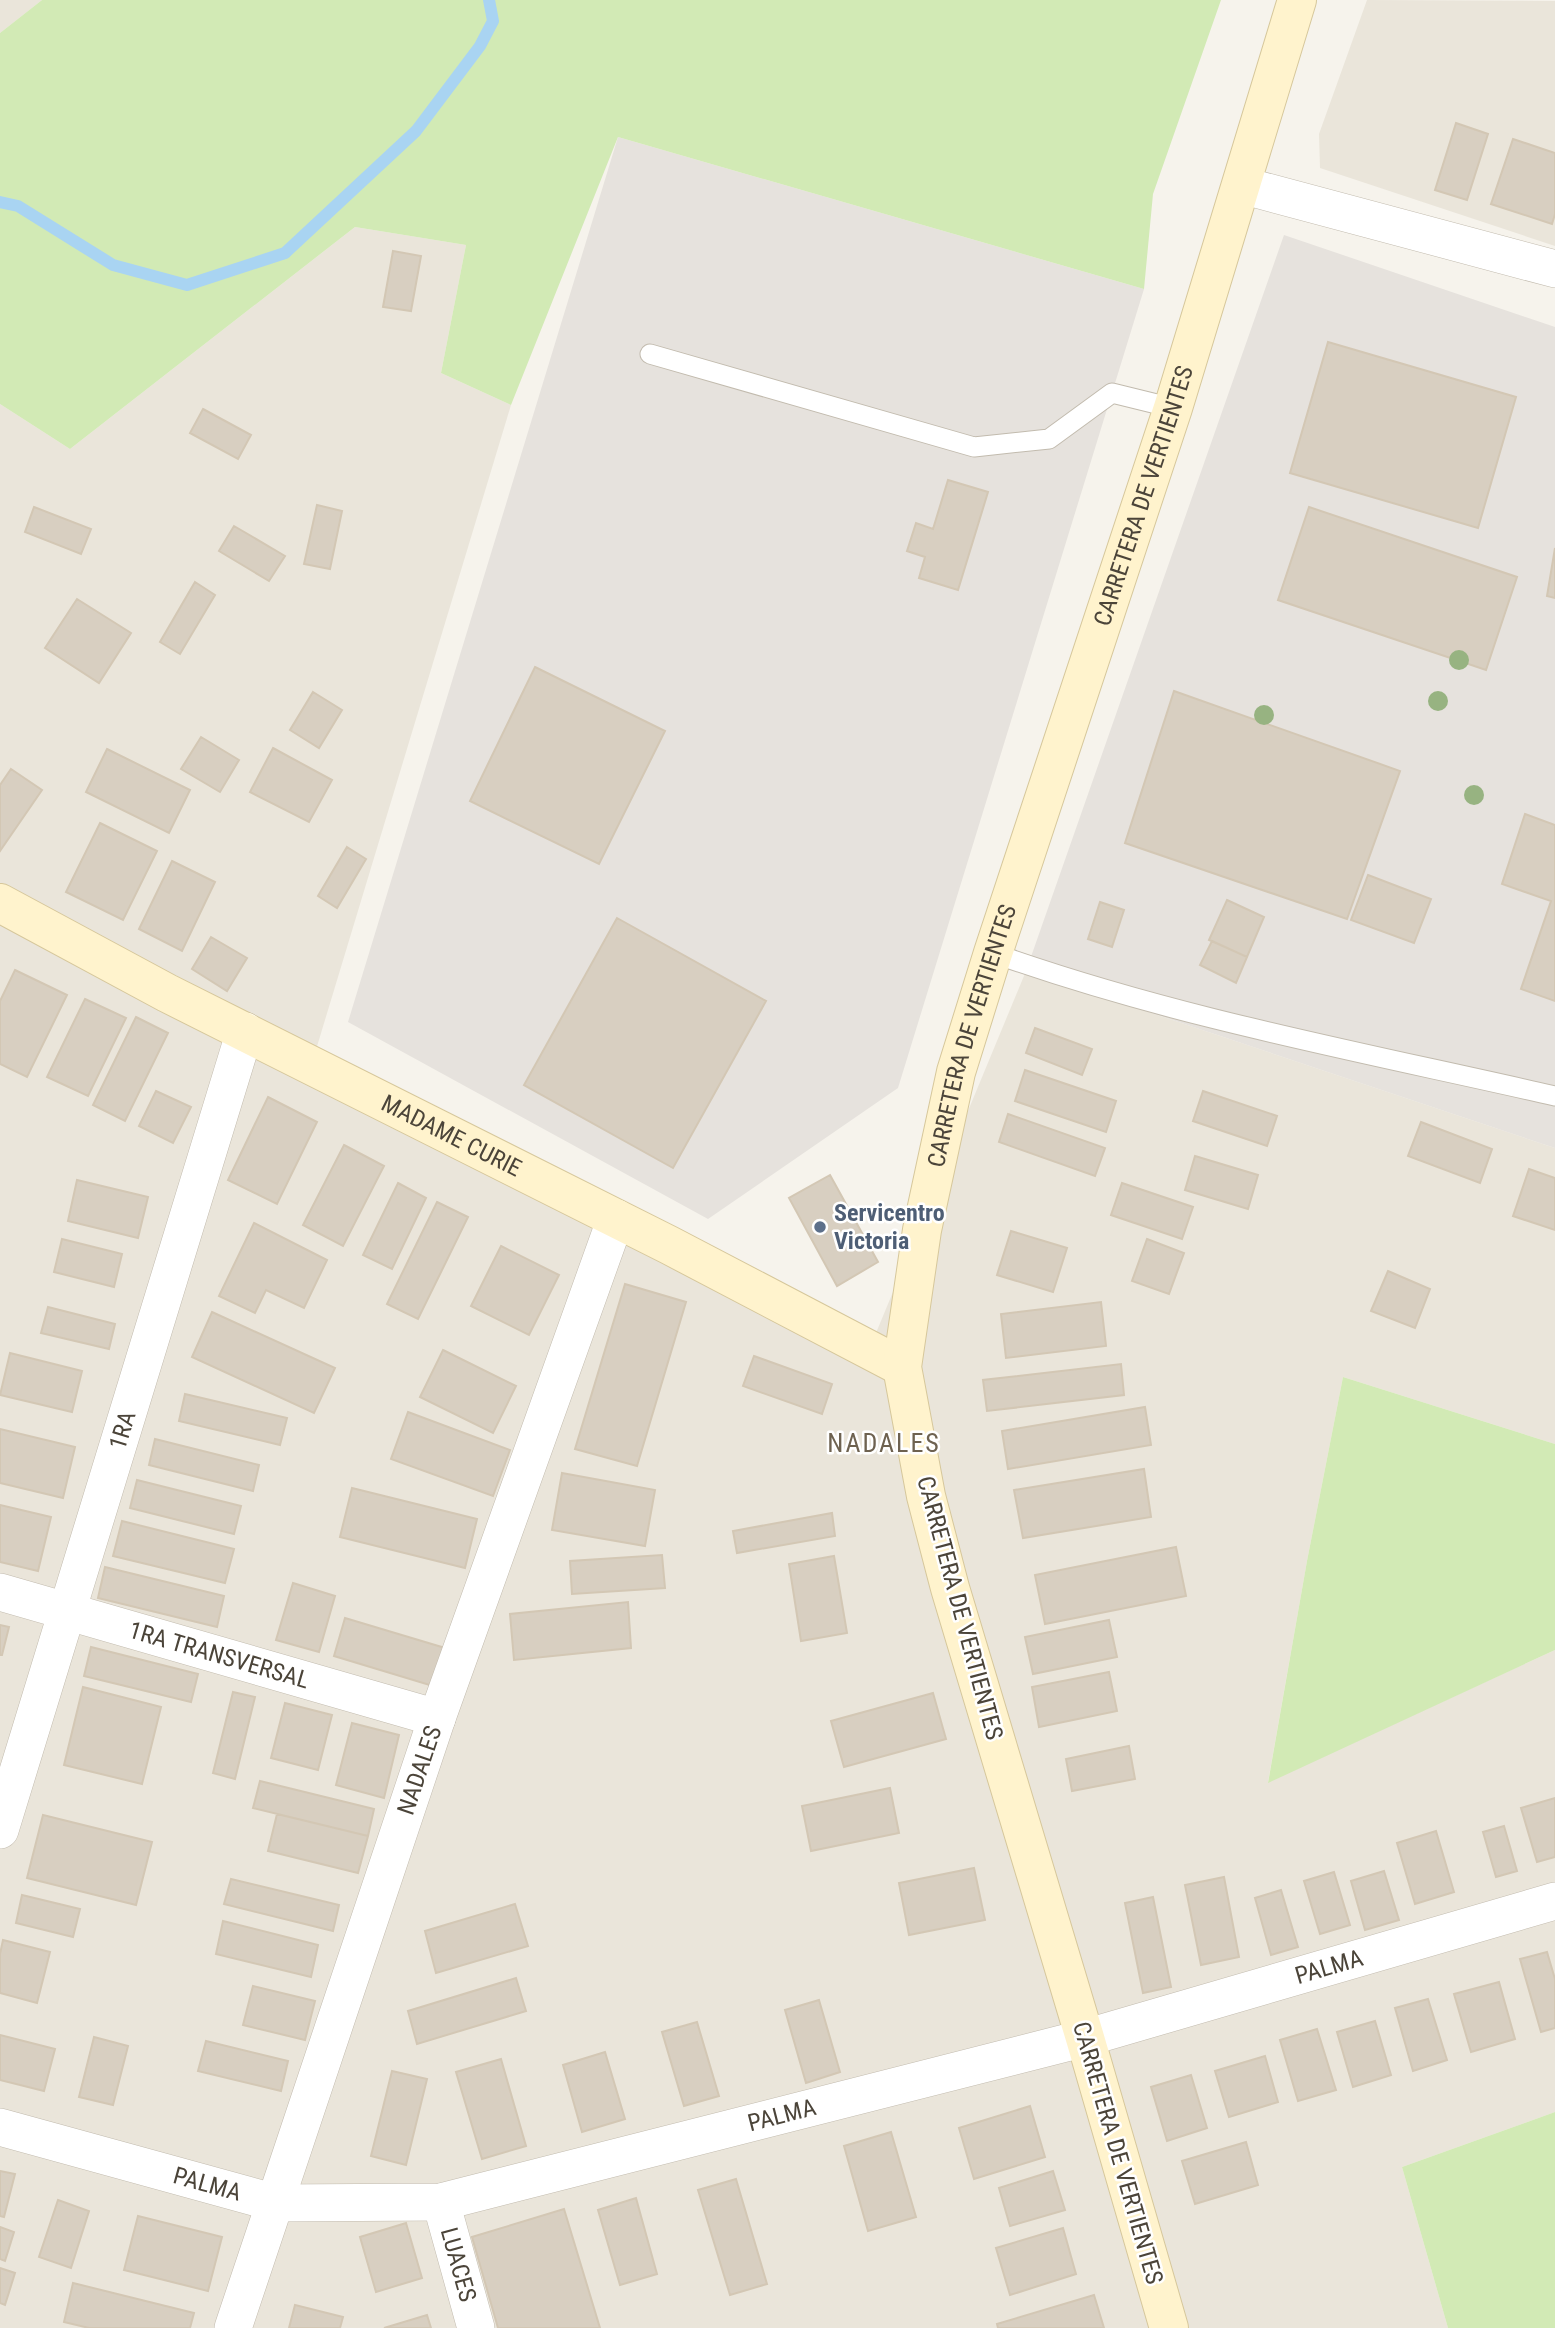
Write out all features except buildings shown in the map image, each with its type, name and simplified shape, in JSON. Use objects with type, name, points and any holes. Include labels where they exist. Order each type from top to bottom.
[{"type":"main road","name":"CARRETERA DE VERTIENTES","points":[[1169,2328],[950,1588],[926,1496],[902,1367],[922,1230],[956,1072],[1173,408],[1297,0]]},
{"type":"main road","name":"MADAME CURIE","points":[[0,903],[167,993],[616,1218],[902,1367]]},
{"type":"street","points":[[1241,185],[1555,269]]},
{"type":"street","name":"1RA","points":[[0,1830],[246,1031]]},
{"type":"street","name":"NADALES","points":[[233,2328],[437,1718],[616,1218]]},
{"type":"street","name":"1RA TRANSVERSAL","points":[[0,1592],[437,1718]]},
{"type":"street","name":"PALMA","points":[[0,2127],[276,2203],[441,2202],[1085,2038],[1555,1901]]},
{"type":"street","name":"LUACES","points":[[441,2202],[476,2328]]},
{"type":"lane","points":[[650,354],[974,447],[1049,439],[1112,393],[1173,408]]},
{"type":"lane","points":[[993,953],[1048,973],[1186,1013],[1555,1096]]},
{"type":"shaded area","points":[[0,0],[42,0],[0,33]]},
{"type":"shaded area","points":[[1367,0],[1555,1],[1555,246],[1320,168],[1319,134]]},
{"type":"shaded area","points":[[618,137],[1144,289],[898,1088],[708,1219],[348,1022]]},
{"type":"shaded area","points":[[355,227],[466,245],[441,373],[511,405],[315,1053],[871,1345],[1026,971],[1555,1148],[1555,1444],[1343,1377],[1268,1782],[1555,1650],[1555,2112],[1402,2167],[1448,2328],[0,2328],[0,404],[70,449]]},
{"type":"shaded area","points":[[1284,235],[1555,327],[1555,1148],[1026,971]]},
{"type":"green space","points":[[42,0],[1221,0],[1153,194],[1144,289],[618,137],[511,405],[441,373],[466,245],[355,227],[70,449],[0,404],[0,33]]},
{"type":"green space","points":[[1343,1377],[1555,1444],[1555,1650],[1268,1783],[1307,1561]]},
{"type":"green space","points":[[1555,2112],[1555,2328],[1448,2328],[1402,2167]]},
{"type":"waterway","points":[[0,202],[18,206],[113,265],[187,285],[285,253],[416,131],[480,46],[493,21],[489,0]]},
{"type":"place","name":"Servicentro Victoria","points":[[820,1227]]},
{"type":"district","name":"NADALES","points":[[884,1443]]}]
